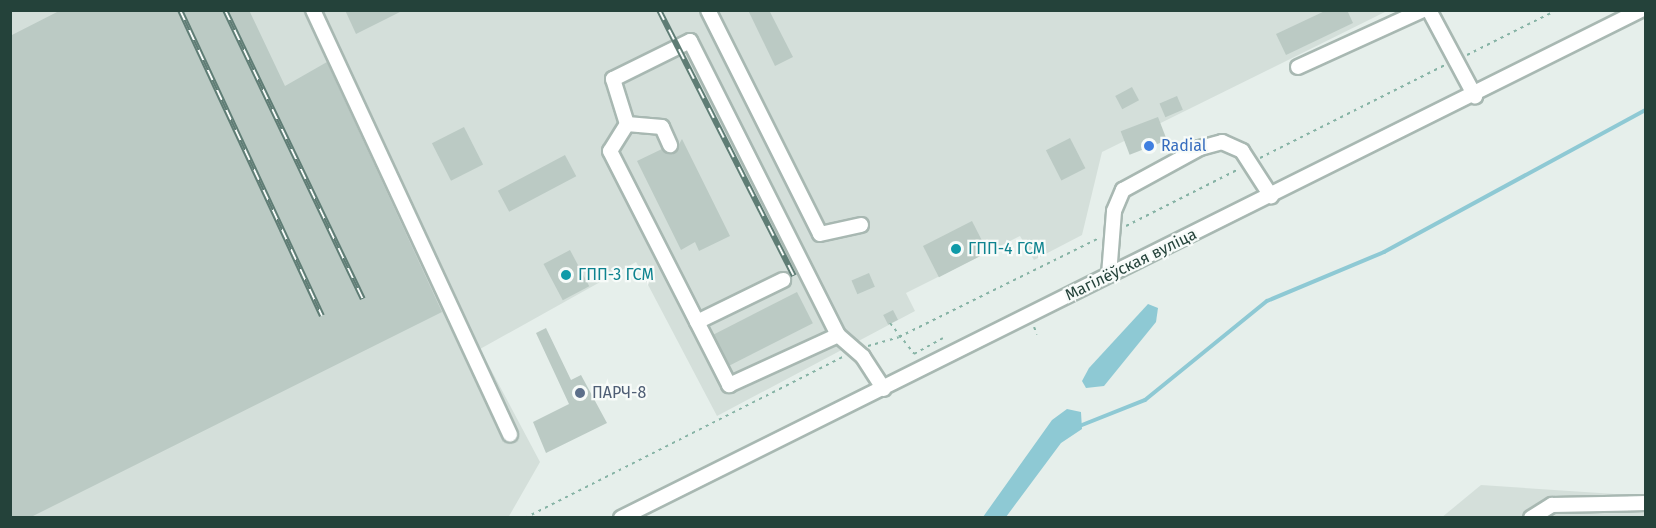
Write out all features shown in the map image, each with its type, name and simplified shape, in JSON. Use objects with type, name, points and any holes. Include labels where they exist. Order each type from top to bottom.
[{"type":"street","points":[[313,10],[510,435]]},
{"type":"street","points":[[708,10],[820,234],[861,225]]},
{"type":"street","points":[[1298,67],[1423,10]]},
{"type":"street","points":[[1429,10],[1475,96]]},
{"type":"street","name":"Магілёўская вуліца","points":[[621,518],[1475,96],[1641,10]]},
{"type":"street","points":[[838,335],[729,385],[610,151],[627,124],[613,79],[690,42],[838,335],[855,351],[884,389]]},
{"type":"street","points":[[627,124],[662,127],[670,145]]},
{"type":"street","points":[[1109,275],[1111,233],[1123,190],[1190,152],[1222,142],[1252,163],[1271,196]]},
{"type":"street","points":[[697,322],[783,280]]},
{"type":"street","points":[[1531,518],[1552,505],[1620,511],[1646,503]]},
{"type":"path","points":[[525,518],[855,351],[899,337],[1557,10]]},
{"type":"path","points":[[891,323],[899,337],[914,354],[943,338]]},
{"type":"shaded area","points":[[10,11],[1387,11],[1102,152],[1082,235],[1034,260],[1020,236],[906,293],[915,311],[717,416],[636,262],[480,349],[540,462],[508,518],[11,517]]},
{"type":"shaded area","points":[[1481,485],[1645,496],[1645,517],[1441,518]]},
{"type":"water","points":[[1148,304],[1158,308],[1156,322],[1104,386],[1086,388],[1082,381],[1089,368]]},
{"type":"water","points":[[1067,409],[1081,412],[1082,429],[1061,443],[1006,517],[983,517],[1052,420]]},
{"type":"building","points":[[61,10],[249,10],[285,86],[327,62],[442,312],[29,518],[10,518],[10,36]]},
{"type":"building","points":[[345,10],[404,10],[356,34]]},
{"type":"building","points":[[748,10],[769,10],[793,57],[775,66]]},
{"type":"building","points":[[1327,10],[1347,10],[1353,23],[1286,55],[1276,34]]},
{"type":"building","points":[[1132,87],[1139,100],[1122,109],[1115,96]]},
{"type":"building","points":[[1177,96],[1183,110],[1165,117],[1160,103]]},
{"type":"building","points":[[1158,117],[1167,140],[1130,155],[1121,131]]},
{"type":"building","points":[[464,127],[483,164],[451,181],[432,143]]},
{"type":"building","points":[[1070,138],[1085,168],[1061,181],[1046,150]]},
{"type":"building","points":[[682,139],[730,236],[699,251],[695,242],[681,250],[637,161],[662,149],[674,153]]},
{"type":"building","points":[[565,155],[576,176],[509,212],[498,191]]},
{"type":"building","name":"ГПП-4 ГСМ","points":[[972,221],[988,252],[939,277],[923,246]]},
{"type":"building","name":"ГПП-3 ГСМ","points":[[570,250],[589,286],[563,300],[544,264]]},
{"type":"building","points":[[869,273],[875,287],[857,294],[852,280]]},
{"type":"building","points":[[797,292],[813,323],[729,366],[713,335]]},
{"type":"building","points":[[893,310],[898,320],[888,325],[883,315]]},
{"type":"building","points":[[546,328],[571,380],[581,375],[607,423],[546,453],[533,422],[569,404],[536,333]]},
{"type":"waterway","points":[[1082,425],[1145,400],[1267,301],[1384,252],[1646,110]]},
{"type":"railway","points":[[180,10],[322,316]]},
{"type":"railway","points":[[225,10],[363,299]]},
{"type":"railway","points":[[659,10],[794,276]]},
{"type":"place","name":"Radial","points":[[1149,146]]},
{"type":"place","name":"ГПП-4 ГСМ","points":[[956,249]]},
{"type":"place","name":"ГПП-3 ГСМ","points":[[566,275]]},
{"type":"place","name":"ПАРЧ-8","points":[[580,393]]}]
